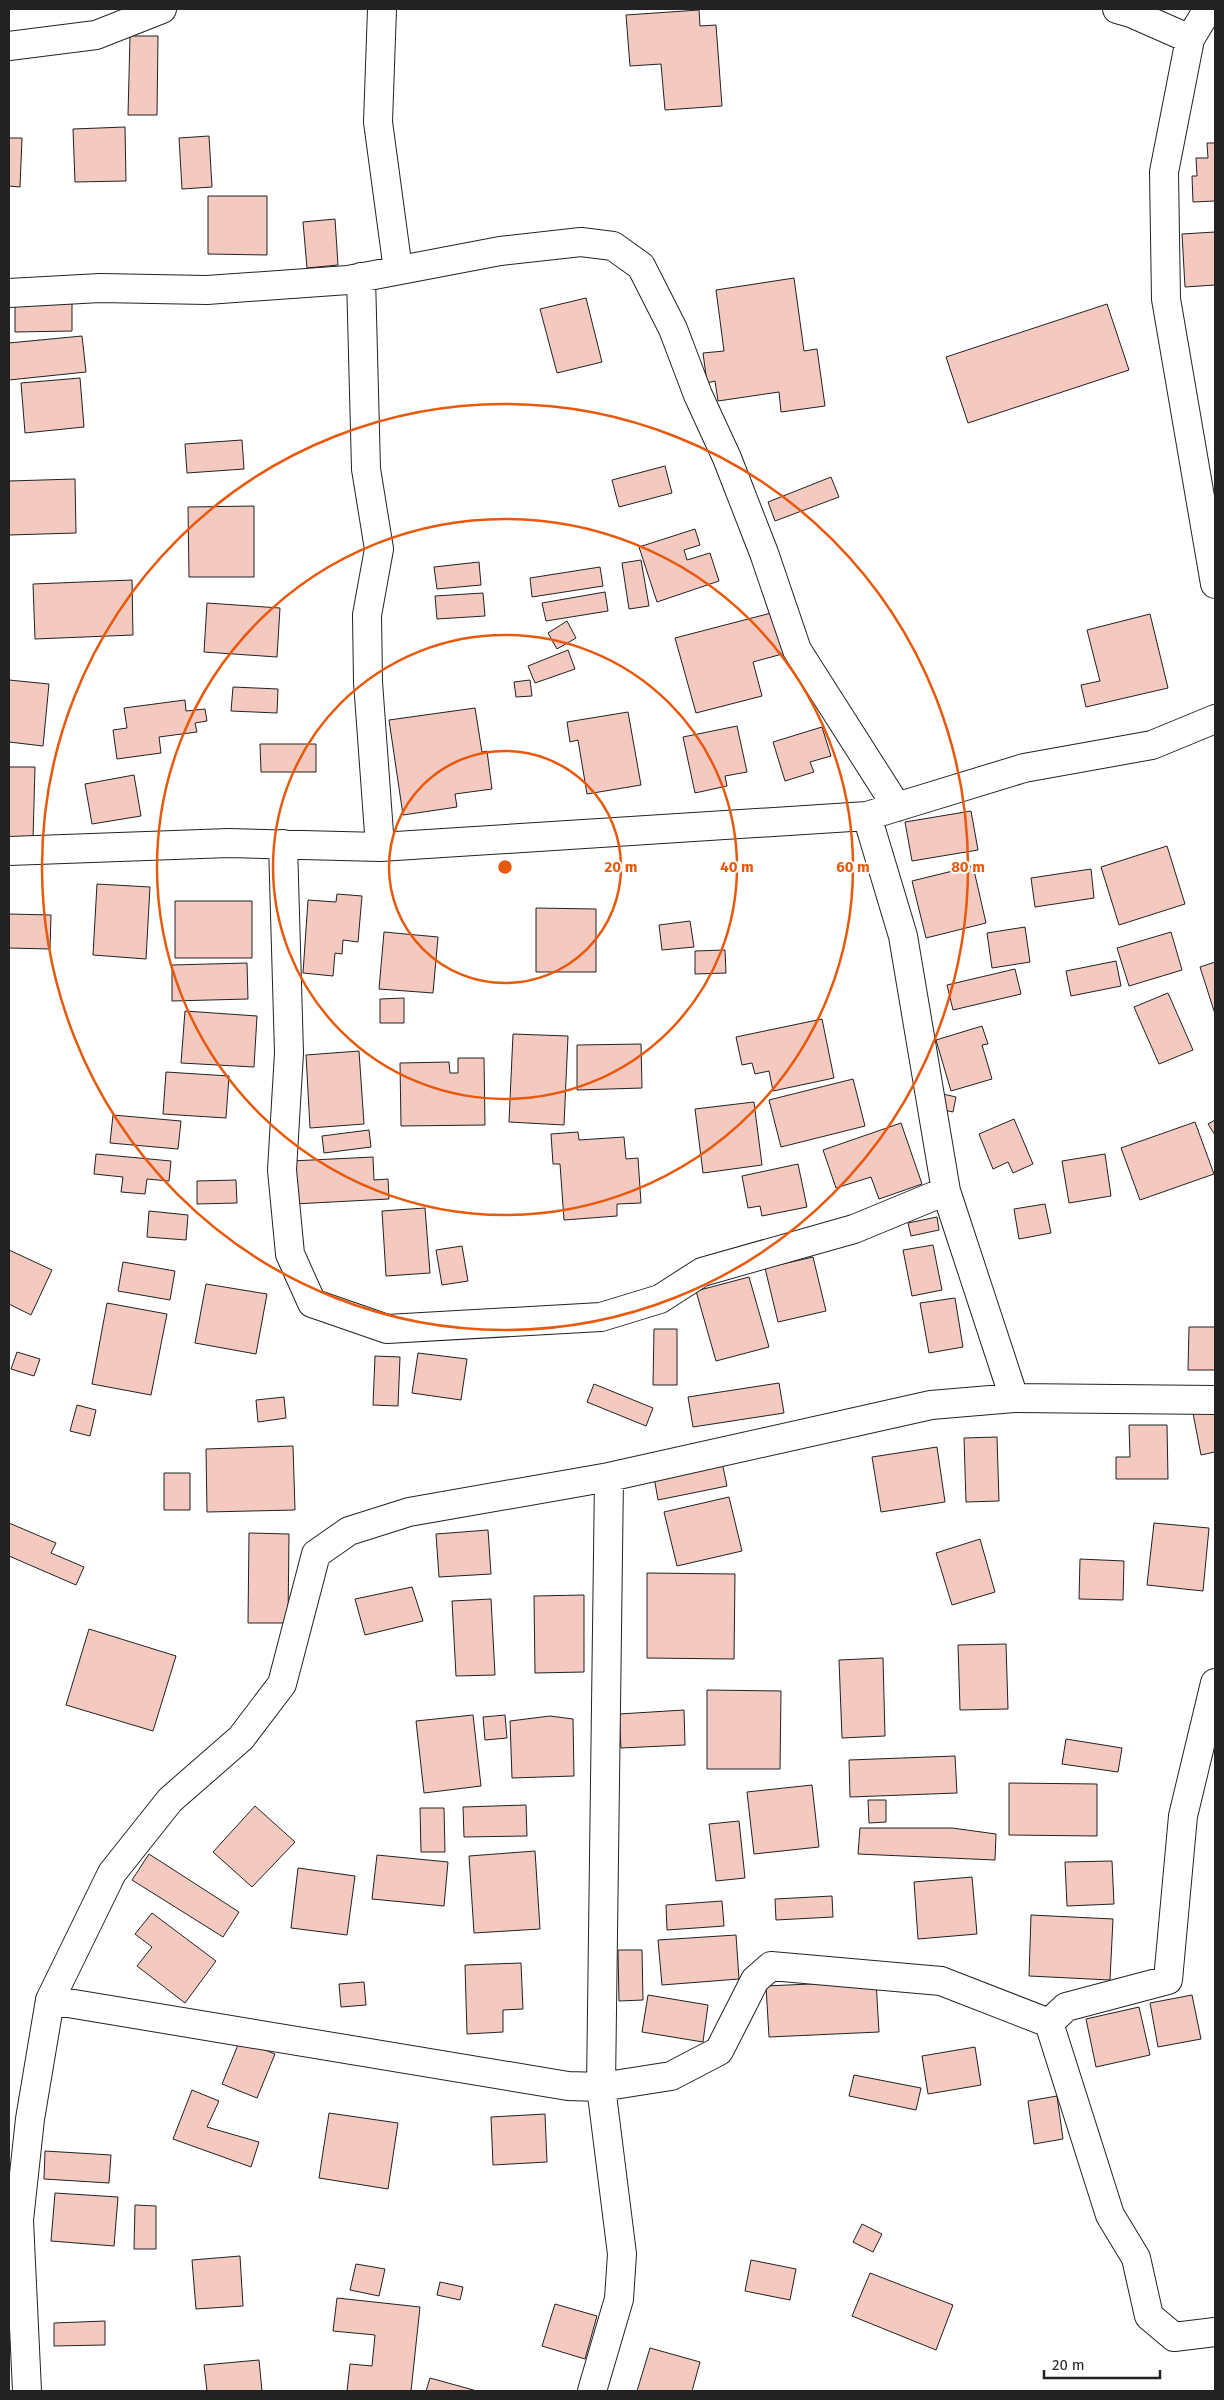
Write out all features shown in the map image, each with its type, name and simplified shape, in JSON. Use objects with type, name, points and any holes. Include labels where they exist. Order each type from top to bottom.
[{"type":"street","points":[[9,46],[96,35],[162,9]]},
{"type":"street","points":[[382,9],[378,122],[398,270]]},
{"type":"street","points":[[1117,9],[1131,13],[1190,39]]},
{"type":"street","points":[[1208,9],[1190,39],[1164,172],[1165,260],[1166,299],[1207,497],[1215,584]]},
{"type":"street","points":[[9,293],[100,288],[207,290],[361,277],[500,251],[581,242],[613,246],[641,266],[673,328],[698,396],[727,458],[764,553],[797,650],[898,807]]},
{"type":"street","points":[[361,277],[366,469],[379,549],[367,615],[368,682],[380,847]]},
{"type":"street","points":[[9,851],[229,843],[380,847],[867,816],[1024,768],[1152,745],[1215,720]]},
{"type":"street","points":[[867,816],[903,936],[946,1191],[1014,1398]]},
{"type":"street","points":[[283,844],[289,1053],[282,1170],[290,1254],[312,1303],[387,1329],[601,1317],[660,1299],[702,1272],[854,1229],[946,1191]]},
{"type":"street","points":[[27,2391],[19,2220],[30,2119],[50,2000],[112,1873],[170,1800],[241,1738],[282,1684],[316,1554],[349,1531],[409,1512],[609,1477],[931,1405],[1014,1398],[1215,1400]]},
{"type":"street","points":[[592,2391],[619,2299],[622,2254],[601,2087],[609,1477]]},
{"type":"street","points":[[1049,2023],[1066,2007],[1168,1980],[1183,1816],[1215,1682]]},
{"type":"street","points":[[50,2000],[568,2086],[601,2087],[671,2076],[719,2051],[755,1980],[771,1966],[941,1981],[1049,2023]]},
{"type":"street","points":[[1049,2023],[1110,2215],[1136,2258],[1149,2316],[1174,2338],[1215,2332]]},
{"type":"building","points":[[699,10],[700,26],[716,25],[722,106],[665,110],[661,64],[630,66],[626,15]]},
{"type":"building","points":[[130,36],[158,36],[157,115],[128,115]]},
{"type":"building","points":[[125,127],[126,181],[75,182],[73,129]]},
{"type":"building","points":[[209,136],[212,187],[182,189],[179,138]]},
{"type":"building","points":[[9,138],[22,138],[20,187],[9,186]]},
{"type":"building","points":[[1207,143],[1215,143],[1215,201],[1193,202],[1192,176],[1197,176],[1196,158],[1208,158]]},
{"type":"building","points":[[208,196],[267,196],[267,255],[208,254]]},
{"type":"building","points":[[335,219],[338,265],[307,268],[303,222]]},
{"type":"building","points":[[1215,232],[1215,285],[1185,287],[1182,234]]},
{"type":"building","points":[[794,278],[804,351],[817,349],[825,406],[781,412],[779,392],[718,401],[715,381],[707,383],[703,353],[724,351],[716,290]]},
{"type":"building","points":[[586,298],[602,362],[557,373],[540,309]]},
{"type":"building","points":[[72,300],[72,331],[15,332],[15,301]]},
{"type":"building","points":[[1107,304],[1129,370],[968,423],[946,357]]},
{"type":"building","points":[[82,336],[86,372],[9,380],[9,343]]},
{"type":"building","points":[[80,378],[84,427],[25,433],[21,383]]},
{"type":"building","points":[[242,440],[244,469],[187,473],[185,444]]},
{"type":"building","points":[[665,466],[672,493],[619,507],[612,480]]},
{"type":"building","points":[[831,477],[839,497],[775,521],[768,502]]},
{"type":"building","points":[[75,479],[76,533],[9,535],[9,481]]},
{"type":"building","points":[[254,506],[254,577],[189,577],[188,507]]},
{"type":"building","points":[[695,529],[700,545],[684,550],[687,560],[710,553],[719,581],[657,602],[639,547]]},
{"type":"building","points":[[641,560],[649,606],[629,609],[622,563]]},
{"type":"building","points":[[479,562],[481,585],[437,589],[434,567]]},
{"type":"building","points":[[600,567],[603,586],[532,597],[530,578]]},
{"type":"building","points":[[132,580],[133,635],[35,639],[33,584]]},
{"type":"building","points":[[605,592],[608,611],[546,621],[542,603]]},
{"type":"building","points":[[483,593],[485,616],[437,619],[435,596]]},
{"type":"building","points":[[207,603],[280,608],[277,657],[204,652]]},
{"type":"building","points":[[775,612],[786,653],[753,662],[762,696],[696,713],[675,638]]},
{"type":"building","points":[[1150,614],[1168,688],[1086,707],[1081,685],[1100,681],[1087,630]]},
{"type":"building","points":[[567,621],[576,638],[557,649],[548,633]]},
{"type":"building","points":[[568,650],[575,669],[535,683],[528,666]]},
{"type":"building","points":[[9,680],[49,684],[43,746],[9,742]]},
{"type":"building","points":[[530,680],[532,696],[516,697],[514,682]]},
{"type":"building","points":[[233,687],[278,689],[277,713],[231,711]]},
{"type":"building","points":[[185,700],[186,711],[205,709],[207,721],[195,723],[197,732],[159,737],[161,753],[117,759],[113,730],[127,728],[124,708]]},
{"type":"building","points":[[475,708],[482,752],[487,751],[492,789],[455,794],[457,807],[403,815],[389,720]]},
{"type":"building","points":[[628,712],[641,785],[587,794],[578,740],[570,742],[567,722]]},
{"type":"building","points":[[737,726],[747,772],[725,776],[727,786],[695,793],[683,737]]},
{"type":"building","points":[[822,727],[831,756],[810,762],[814,772],[785,781],[773,742]]},
{"type":"building","points":[[260,744],[316,744],[316,772],[261,772]]},
{"type":"building","points":[[9,767],[35,767],[33,839],[9,839]]},
{"type":"building","points":[[134,775],[141,816],[92,824],[85,784]]},
{"type":"building","points":[[971,811],[978,850],[912,861],[905,822]]},
{"type":"building","points":[[1167,846],[1185,904],[1119,925],[1101,867]]},
{"type":"building","points":[[973,866],[986,923],[926,938],[912,881]]},
{"type":"building","points":[[1091,869],[1094,898],[1035,907],[1031,878]]},
{"type":"building","points":[[97,884],[150,887],[146,959],[93,955]]},
{"type":"building","points":[[337,894],[362,896],[358,942],[343,940],[342,954],[335,953],[333,976],[303,973],[308,900],[336,902]]},
{"type":"building","points":[[175,901],[252,901],[252,958],[175,958]]},
{"type":"building","points":[[536,908],[596,909],[596,972],[536,972]]},
{"type":"building","points":[[9,914],[51,915],[50,949],[9,948]]},
{"type":"building","points":[[690,921],[694,947],[662,950],[659,925]]},
{"type":"building","points":[[1025,927],[1030,962],[992,968],[987,933]]},
{"type":"building","points":[[384,932],[438,937],[433,993],[379,989]]},
{"type":"building","points":[[1171,932],[1182,970],[1129,986],[1117,948]]},
{"type":"building","points":[[725,950],[726,973],[695,974],[695,951]]},
{"type":"building","points":[[1116,961],[1121,986],[1071,996],[1066,971]]},
{"type":"building","points":[[1215,962],[1215,1014],[1200,967]]},
{"type":"building","points":[[247,963],[248,999],[172,1001],[172,965]]},
{"type":"building","points":[[1015,969],[1021,994],[953,1010],[947,985]]},
{"type":"building","points":[[1168,993],[1193,1050],[1159,1064],[1134,1007]]},
{"type":"building","points":[[404,998],[404,1023],[380,1023],[380,999]]},
{"type":"building","points":[[185,1011],[257,1016],[254,1067],[181,1063]]},
{"type":"building","points":[[822,1019],[834,1078],[773,1091],[769,1071],[755,1074],[752,1063],[742,1065],[736,1037]]},
{"type":"building","points":[[982,1026],[988,1044],[982,1045],[992,1079],[951,1091],[936,1040]]},
{"type":"building","points":[[513,1034],[568,1036],[564,1125],[509,1122]]},
{"type":"building","points":[[641,1044],[642,1088],[577,1090],[577,1045]]},
{"type":"building","points":[[359,1051],[364,1124],[310,1128],[306,1055]]},
{"type":"building","points":[[458,1058],[484,1058],[485,1125],[401,1126],[400,1063],[449,1062],[450,1073],[458,1073]]},
{"type":"building","points":[[166,1072],[229,1076],[226,1118],[163,1114]]},
{"type":"building","points":[[853,1079],[865,1126],[781,1147],[769,1100]]},
{"type":"building","points":[[943,1094],[956,1097],[953,1112],[939,1109]]},
{"type":"building","points":[[754,1102],[762,1165],[703,1173],[695,1109]]},
{"type":"building","points":[[113,1115],[181,1121],[178,1149],[110,1143]]},
{"type":"building","points":[[1014,1119],[1033,1164],[1013,1173],[1008,1162],[993,1169],[979,1134]]},
{"type":"building","points":[[1215,1120],[1215,1135],[1208,1124]]},
{"type":"building","points":[[1195,1122],[1214,1174],[1140,1200],[1121,1148]]},
{"type":"building","points":[[901,1123],[922,1184],[879,1199],[871,1177],[836,1188],[823,1150]]},
{"type":"building","points":[[369,1130],[371,1147],[324,1153],[322,1136]]},
{"type":"building","points":[[578,1132],[579,1140],[624,1137],[626,1159],[638,1158],[641,1203],[617,1204],[617,1216],[564,1220],[560,1164],[553,1164],[551,1134]]},
{"type":"building","points":[[96,1154],[171,1161],[169,1181],[147,1179],[145,1194],[121,1192],[123,1177],[94,1174]]},
{"type":"building","points":[[1105,1154],[1111,1196],[1069,1203],[1062,1161]]},
{"type":"building","points":[[373,1157],[374,1180],[388,1179],[389,1199],[294,1204],[291,1161]]},
{"type":"building","points":[[798,1164],[807,1207],[762,1216],[760,1206],[748,1208],[742,1176]]},
{"type":"building","points":[[236,1180],[237,1203],[197,1204],[197,1181]]},
{"type":"building","points":[[1045,1204],[1051,1233],[1019,1239],[1014,1209]]},
{"type":"building","points":[[425,1208],[430,1273],[386,1276],[382,1211]]},
{"type":"building","points":[[149,1211],[188,1215],[186,1240],[147,1237]]},
{"type":"building","points":[[937,1217],[939,1230],[911,1236],[908,1223]]},
{"type":"building","points":[[933,1245],[942,1290],[912,1296],[903,1250]]},
{"type":"building","points":[[462,1246],[468,1281],[442,1285],[436,1250]]},
{"type":"building","points":[[9,1250],[52,1270],[31,1315],[9,1304]]},
{"type":"building","points":[[813,1257],[826,1311],[778,1322],[765,1268]]},
{"type":"building","points":[[123,1262],[175,1271],[170,1300],[118,1291]]},
{"type":"building","points":[[749,1277],[769,1347],[716,1361],[696,1291]]},
{"type":"building","points":[[206,1284],[267,1294],[256,1354],[195,1343]]},
{"type":"building","points":[[955,1298],[963,1347],[929,1353],[920,1303]]},
{"type":"building","points":[[107,1303],[167,1314],[151,1395],[92,1384]]},
{"type":"building","points":[[1189,1327],[1215,1327],[1215,1370],[1188,1370]]},
{"type":"building","points":[[654,1329],[677,1329],[677,1385],[653,1385]]},
{"type":"building","points":[[17,1352],[40,1359],[34,1376],[11,1369]]},
{"type":"building","points":[[418,1353],[467,1359],[461,1400],[412,1393]]},
{"type":"building","points":[[375,1356],[400,1357],[398,1406],[373,1405]]},
{"type":"building","points":[[779,1383],[784,1413],[693,1427],[688,1397]]},
{"type":"building","points":[[594,1384],[653,1408],[646,1426],[587,1402]]},
{"type":"building","points":[[284,1397],[286,1418],[258,1422],[256,1400]]},
{"type":"building","points":[[1215,1404],[1215,1452],[1201,1455],[1192,1408]]},
{"type":"building","points":[[77,1405],[96,1410],[90,1436],[70,1431]]},
{"type":"building","points":[[1129,1425],[1167,1425],[1168,1479],[1116,1479],[1116,1457],[1130,1457]]},
{"type":"building","points":[[997,1437],[999,1501],[966,1502],[964,1438]]},
{"type":"building","points":[[293,1446],[295,1510],[207,1512],[206,1449]]},
{"type":"building","points":[[937,1447],[945,1502],[881,1512],[872,1457]]},
{"type":"building","points":[[721,1457],[727,1486],[658,1500],[653,1471]]},
{"type":"building","points":[[164,1473],[190,1473],[190,1510],[164,1510]]},
{"type":"building","points":[[729,1497],[742,1551],[677,1566],[664,1512]]},
{"type":"building","points":[[9,1523],[56,1543],[51,1553],[84,1567],[76,1585],[9,1556]]},
{"type":"building","points":[[1154,1523],[1209,1528],[1203,1591],[1147,1585]]},
{"type":"building","points":[[488,1530],[491,1574],[439,1577],[436,1534]]},
{"type":"building","points":[[249,1533],[289,1534],[288,1623],[248,1623]]},
{"type":"building","points":[[980,1539],[995,1592],[952,1605],[936,1553]]},
{"type":"building","points":[[1080,1559],[1124,1561],[1123,1600],[1079,1599]]},
{"type":"building","points":[[647,1573],[735,1574],[734,1659],[647,1658]]},
{"type":"building","points":[[412,1587],[423,1621],[365,1635],[355,1599]]},
{"type":"building","points":[[584,1595],[584,1672],[535,1673],[534,1596]]},
{"type":"building","points":[[491,1599],[495,1675],[456,1676],[452,1601]]},
{"type":"building","points":[[89,1629],[176,1656],[153,1731],[66,1705]]},
{"type":"building","points":[[1006,1644],[1008,1709],[960,1710],[958,1645]]},
{"type":"building","points":[[883,1658],[885,1736],[842,1738],[839,1660]]},
{"type":"building","points":[[707,1690],[781,1691],[780,1769],[707,1769]]},
{"type":"building","points":[[684,1710],[685,1745],[621,1748],[619,1714]]},
{"type":"building","points":[[473,1715],[481,1786],[424,1793],[416,1721]]},
{"type":"building","points":[[505,1715],[507,1738],[485,1740],[483,1717]]},
{"type":"building","points":[[550,1716],[573,1719],[574,1776],[512,1778],[510,1721]]},
{"type":"building","points":[[1066,1739],[1122,1748],[1118,1772],[1062,1764]]},
{"type":"building","points":[[955,1756],[957,1793],[850,1797],[849,1760]]},
{"type":"building","points":[[1009,1783],[1097,1784],[1097,1836],[1009,1835]]},
{"type":"building","points":[[812,1785],[819,1847],[754,1854],[747,1792]]},
{"type":"building","points":[[868,1800],[886,1800],[886,1822],[869,1823]]},
{"type":"building","points":[[526,1805],[527,1836],[464,1837],[463,1807]]},
{"type":"building","points":[[255,1806],[295,1842],[252,1887],[213,1852]]},
{"type":"building","points":[[420,1808],[444,1808],[445,1852],[421,1852]]},
{"type":"building","points":[[739,1821],[745,1878],[716,1881],[709,1824]]},
{"type":"building","points":[[860,1828],[952,1828],[996,1834],[995,1860],[858,1854]]},
{"type":"building","points":[[535,1851],[540,1929],[474,1933],[469,1856]]},
{"type":"building","points":[[149,1854],[239,1912],[223,1937],[132,1880]]},
{"type":"building","points":[[377,1855],[448,1862],[444,1906],[372,1899]]},
{"type":"building","points":[[1112,1861],[1114,1904],[1067,1906],[1065,1862]]},
{"type":"building","points":[[298,1868],[355,1876],[347,1935],[291,1928]]},
{"type":"building","points":[[972,1877],[977,1934],[918,1939],[914,1882]]},
{"type":"building","points":[[832,1896],[833,1917],[776,1920],[775,1899]]},
{"type":"building","points":[[722,1901],[724,1926],[667,1930],[666,1905]]},
{"type":"building","points":[[152,1913],[216,1961],[185,2003],[137,1966],[152,1947],[135,1934]]},
{"type":"building","points":[[1031,1915],[1113,1919],[1110,1980],[1029,1976]]},
{"type":"building","points":[[736,1935],[739,1979],[662,1985],[658,1940]]},
{"type":"building","points":[[618,1950],[642,1950],[643,2000],[619,2001]]},
{"type":"building","points":[[521,1963],[523,2009],[503,2010],[503,2032],[467,2034],[465,1965]]},
{"type":"building","points":[[876,1981],[879,2032],[769,2037],[766,1986]]},
{"type":"building","points":[[364,1982],[366,2005],[341,2007],[339,1984]]},
{"type":"building","points":[[648,1995],[708,2005],[703,2042],[642,2032]]},
{"type":"building","points":[[1192,1995],[1201,2039],[1158,2047],[1150,2003]]},
{"type":"building","points":[[1139,2007],[1150,2055],[1096,2067],[1086,2019]]},
{"type":"building","points":[[240,2040],[275,2054],[257,2098],[222,2084]]},
{"type":"building","points":[[975,2047],[981,2085],[928,2094],[922,2056]]},
{"type":"building","points":[[854,2075],[921,2088],[916,2110],[849,2096]]},
{"type":"building","points":[[192,2090],[219,2101],[207,2127],[259,2142],[251,2167],[173,2139]]},
{"type":"building","points":[[1057,2096],[1063,2139],[1034,2144],[1028,2101]]},
{"type":"building","points":[[329,2113],[398,2123],[388,2189],[319,2178]]},
{"type":"building","points":[[545,2114],[547,2162],[493,2165],[491,2117]]},
{"type":"building","points":[[45,2151],[111,2155],[109,2183],[44,2179]]},
{"type":"building","points":[[55,2193],[118,2197],[114,2246],[51,2241]]},
{"type":"building","points":[[135,2205],[156,2206],[156,2249],[134,2249]]},
{"type":"building","points":[[862,2224],[882,2234],[873,2252],[853,2242]]},
{"type":"building","points":[[240,2256],[243,2306],[196,2309],[192,2260]]},
{"type":"building","points":[[751,2260],[796,2269],[790,2300],[745,2291]]},
{"type":"building","points":[[356,2264],[385,2269],[379,2296],[350,2290]]},
{"type":"building","points":[[870,2273],[953,2305],[936,2350],[852,2316]]},
{"type":"building","points":[[440,2282],[463,2287],[460,2300],[437,2295]]},
{"type":"building","points":[[337,2298],[420,2307],[411,2391],[347,2391],[350,2364],[372,2366],[375,2335],[333,2331]]},
{"type":"building","points":[[555,2304],[597,2316],[585,2359],[542,2346]]},
{"type":"building","points":[[105,2321],[105,2345],[54,2346],[54,2323]]},
{"type":"building","points":[[650,2348],[700,2362],[692,2391],[637,2391]]},
{"type":"building","points":[[259,2360],[262,2391],[207,2391],[204,2365]]},
{"type":"building","points":[[430,2378],[477,2391],[426,2391]]}]
